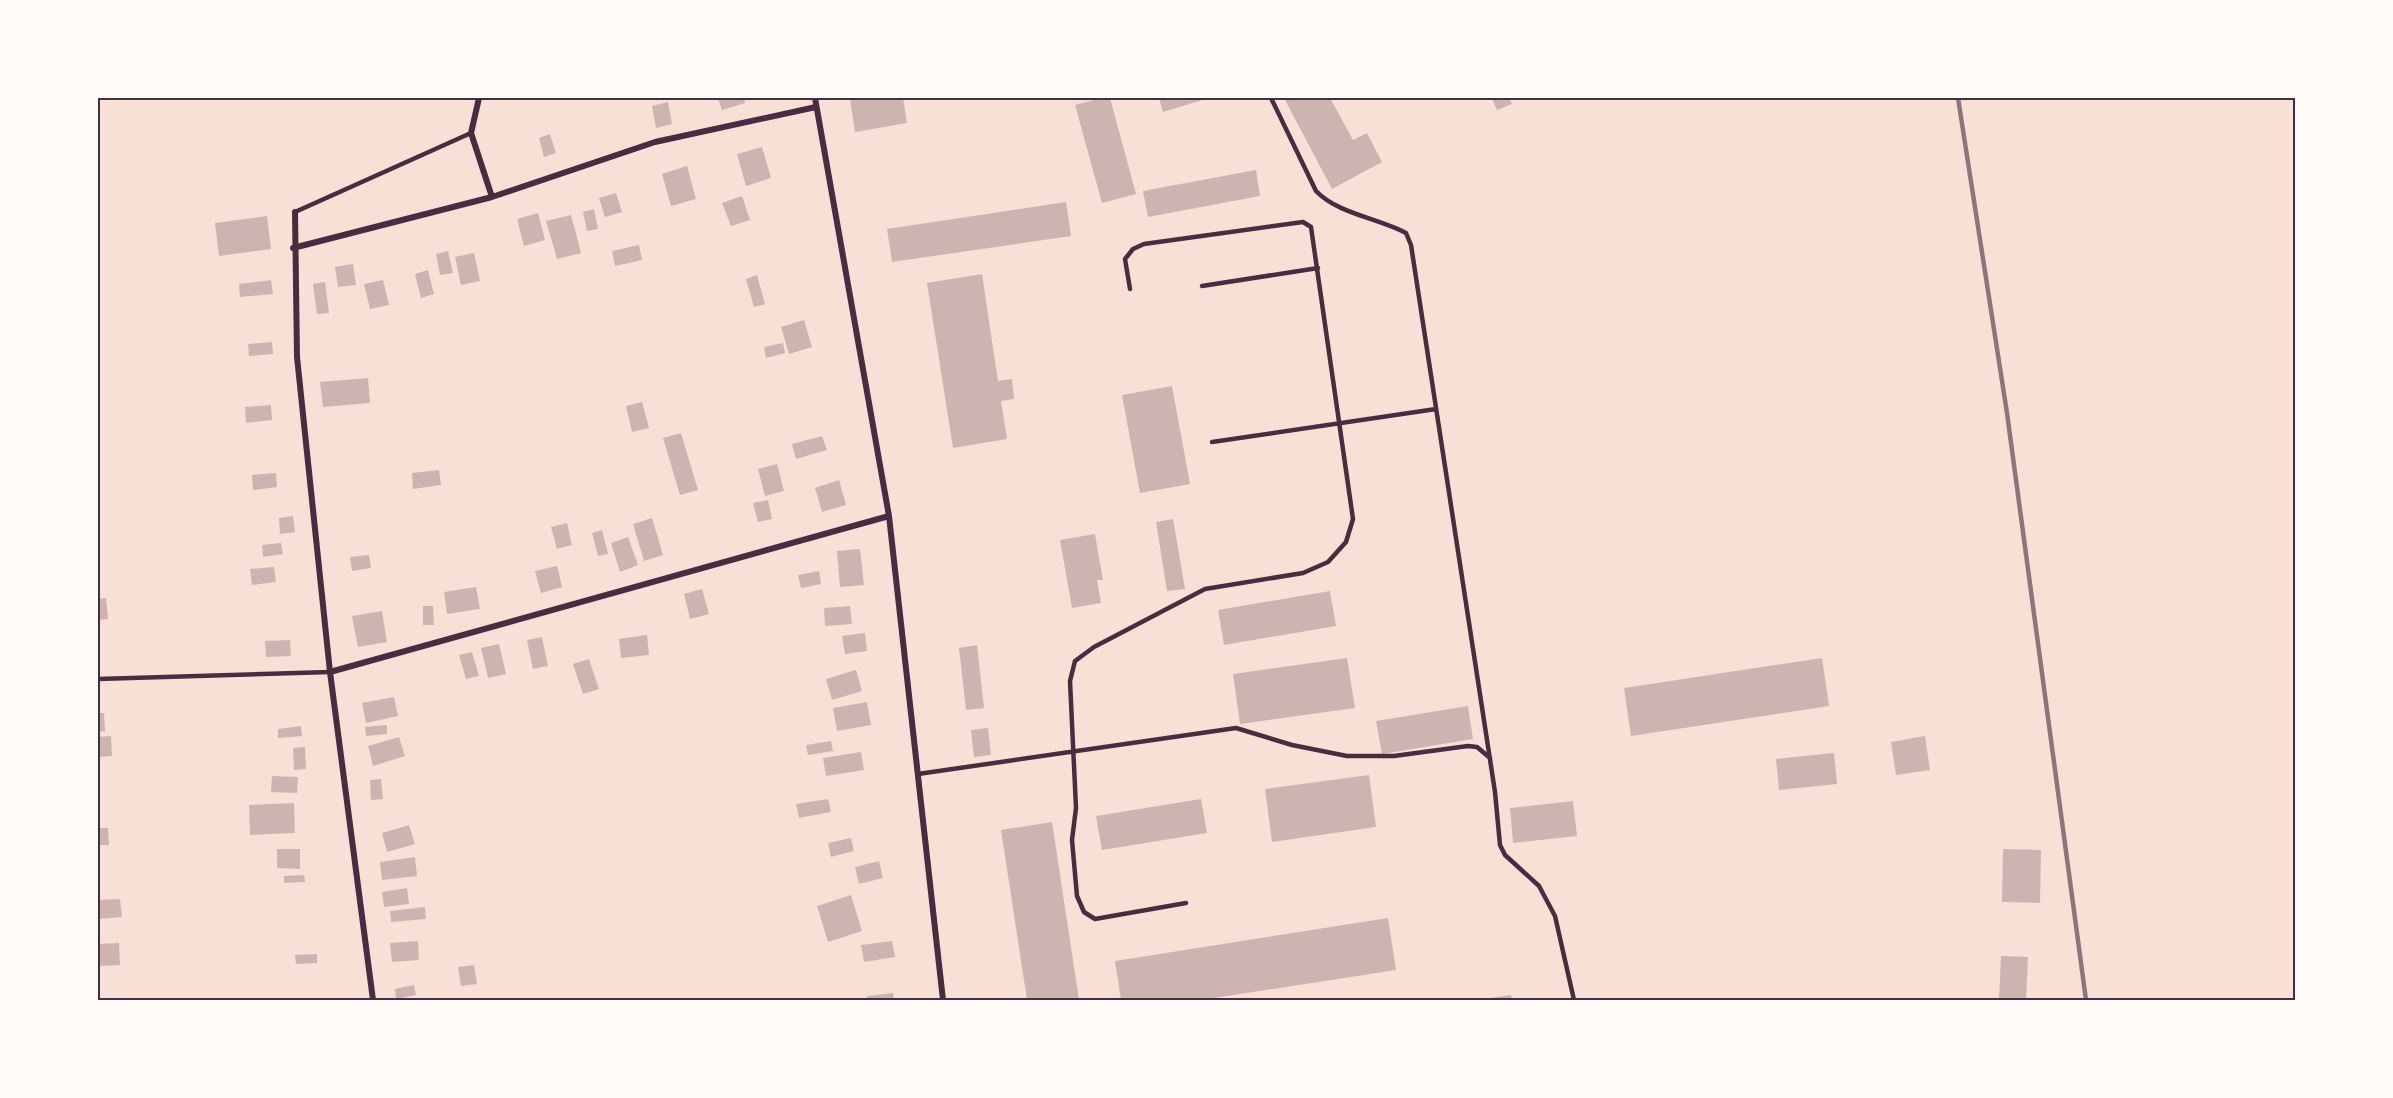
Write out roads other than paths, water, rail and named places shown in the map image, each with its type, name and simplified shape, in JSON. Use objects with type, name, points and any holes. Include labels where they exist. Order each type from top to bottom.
[{"type":"street","points":[[479,98],[471,133],[492,197]]},
{"type":"street","points":[[815,98],[889,516],[943,1000]]},
{"type":"street","points":[[293,248],[492,197],[655,142],[816,107]]},
{"type":"street","points":[[295,212],[293,248],[297,357],[330,672],[373,1000]]},
{"type":"street","points":[[330,672],[889,516]]},
{"type":"lane","points":[[1271,98],[1316,191],[1324,199],[1386,222],[1406,233],[1411,245],[1490,758],[1500,845],[1505,855],[1539,886],[1555,916],[1574,1000]]},
{"type":"lane","points":[[295,212],[471,133]]},
{"type":"lane","points":[[1130,289],[1125,259],[1133,249],[1144,244],[1303,222],[1311,226],[1353,519],[1346,542],[1328,562],[1304,573],[1205,589],[1094,647],[1075,661],[1070,681],[1076,807],[1072,840],[1077,896],[1084,912],[1095,919],[1186,903]]},
{"type":"lane","points":[[1202,286],[1318,268]]},
{"type":"lane","points":[[1212,442],[1436,409]]},
{"type":"lane","points":[[98,679],[330,672]]},
{"type":"lane","points":[[918,774],[1236,728],[1292,744],[1347,756],[1394,756],[1468,746],[1477,747],[1490,758]]},
{"type":"railway","points":[[1958,98],[2007,413],[2086,1000]]}]
